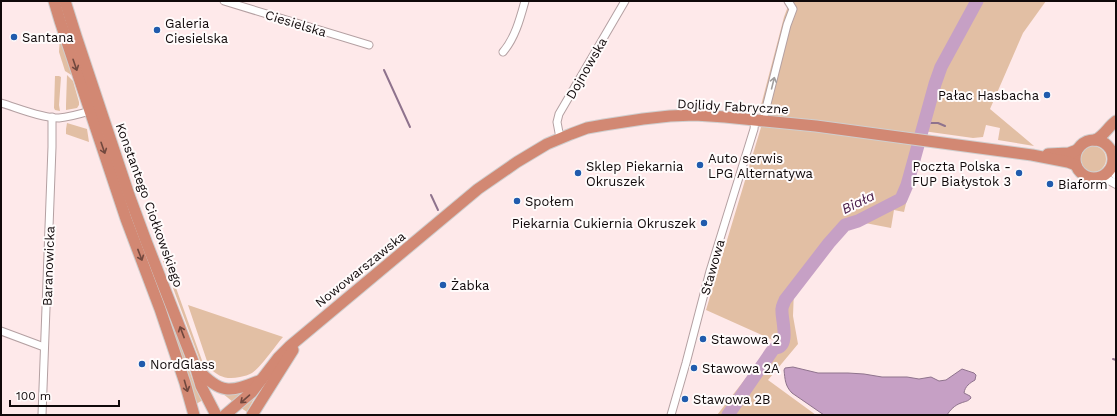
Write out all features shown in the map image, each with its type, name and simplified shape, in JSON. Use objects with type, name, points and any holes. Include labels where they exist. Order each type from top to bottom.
[{"type":"highway","name":"Konstantego Ciołkowskiego","points":[[54,1],[126,219],[163,316],[194,415]]},
{"type":"highway","name":"Konstantego Ciołkowskiego","points":[[66,1],[80,50],[129,195],[196,369],[201,386],[216,415]]},
{"type":"highway","name":"Dojlidy Fabryczne","points":[[436,224],[478,189],[508,168],[547,144],[595,126],[662,116],[699,115],[816,126],[1032,155],[1076,165]]},
{"type":"highway","points":[[1095,140],[1103,142],[1108,147],[1112,155],[1114,171],[1095,178],[1087,177],[1079,171],[1076,165],[1075,157],[1077,150],[1084,143],[1102,136],[1112,123],[1116,121]]},
{"type":"highway","points":[[1108,147],[1116,129]]},
{"type":"highway","name":"Dojlidy Fabryczne","points":[[1032,155],[1069,153],[1077,150]]},
{"type":"highway","name":"Nowowarszawska","points":[[225,415],[252,392],[278,358],[290,346],[436,224]]},
{"type":"highway","name":"Nowowarszawska","points":[[252,415],[302,336]]},
{"type":"highway","points":[[196,369],[208,381],[228,389],[240,388],[261,380]]},
{"type":"street","name":"Ciesielska","points":[[224,1],[368,45]]},
{"type":"street","points":[[503,52],[509,46],[525,1]]},
{"type":"street","name":"Dojnowska","points":[[560,138],[557,122],[559,114],[625,1]]},
{"type":"street","name":"Stawowa","points":[[671,415],[685,368],[710,271],[793,9],[788,1]]},
{"type":"street","points":[[1,103],[52,117],[64,117],[90,111]]},
{"type":"street","name":"Baranowicka","points":[[42,415],[52,117]]},
{"type":"street","points":[[1100,177],[1116,184]]},
{"type":"street","points":[[1,331],[44,347]]},
{"type":"shaded area","points":[[790,1],[1046,1],[1023,33],[990,109],[1034,146],[998,140],[1000,128],[986,125],[983,137],[973,138],[923,131],[904,212],[894,210],[891,228],[860,222],[845,227],[794,289],[793,316],[798,344],[768,380],[816,415],[717,415],[775,341],[706,310],[762,124],[759,113],[784,17]]},
{"type":"shaded area","points":[[60,35],[73,76],[65,71],[59,52]]},
{"type":"shaded area","points":[[67,75],[73,81],[79,105],[77,108],[66,110],[66,105]]},
{"type":"shaded area","points":[[55,76],[61,77],[60,111],[55,110],[54,108]]},
{"type":"shaded area","points":[[67,123],[87,129],[89,142],[66,134]]},
{"type":"shaded area","points":[[1093,146],[1102,150],[1106,159],[1102,168],[1093,172],[1084,168],[1080,159],[1084,150]]},
{"type":"shaded area","points":[[120,186],[169,312],[193,381],[203,400],[196,404]]},
{"type":"shaded area","points":[[166,260],[207,373],[202,366],[163,261]]},
{"type":"shaded area","points":[[188,305],[283,337],[264,361],[252,373],[235,378],[223,377],[209,367]]},
{"type":"shaded area","points":[[793,367],[818,373],[848,373],[919,379],[931,377],[939,381],[946,380],[962,369],[976,375],[975,380],[967,387],[964,393],[971,398],[955,406],[947,415],[824,415],[792,393],[788,388],[784,370],[785,368]]},
{"type":"shaded area","points":[[247,390],[233,402],[222,393]]},
{"type":"shaded area","points":[[258,391],[247,412],[241,408]]},
{"type":"waterway","name":"Biała","points":[[728,415],[772,351],[783,343],[784,332],[782,309],[785,300],[829,243],[845,225],[858,221],[901,199],[907,185],[941,67],[977,1]]},
{"type":"waterway","points":[[384,70],[410,127]]},
{"type":"waterway","points":[[923,123],[938,123],[945,126]]},
{"type":"waterway","points":[[431,195],[438,210]]},
{"type":"place","name":"Galeria Ciesielska","points":[[157,30]]},
{"type":"place","name":"Santana","points":[[14,37]]},
{"type":"place","name":"Pałac Hasbacha","points":[[1047,95]]},
{"type":"place","name":"Auto serwis LPG Alternatywa","points":[[700,165]]},
{"type":"place","name":"Sklep Piekarnia Okruszek","points":[[578,173]]},
{"type":"place","name":"Poczta Polska - FUP Białystok 3","points":[[1019,173]]},
{"type":"place","name":"Biaform","points":[[1050,184]]},
{"type":"place","name":"Społem","points":[[517,201]]},
{"type":"place","name":"Piekarnia Cukiernia Okruszek","points":[[704,223]]},
{"type":"place","name":"Żabka","points":[[443,285]]},
{"type":"place","name":"Stawowa 2","points":[[703,339]]},
{"type":"place","name":"NordGlass","points":[[142,364]]},
{"type":"place","name":"Stawowa 2A","points":[[694,368]]},
{"type":"place","name":"Stawowa 2B","points":[[685,399]]}]
